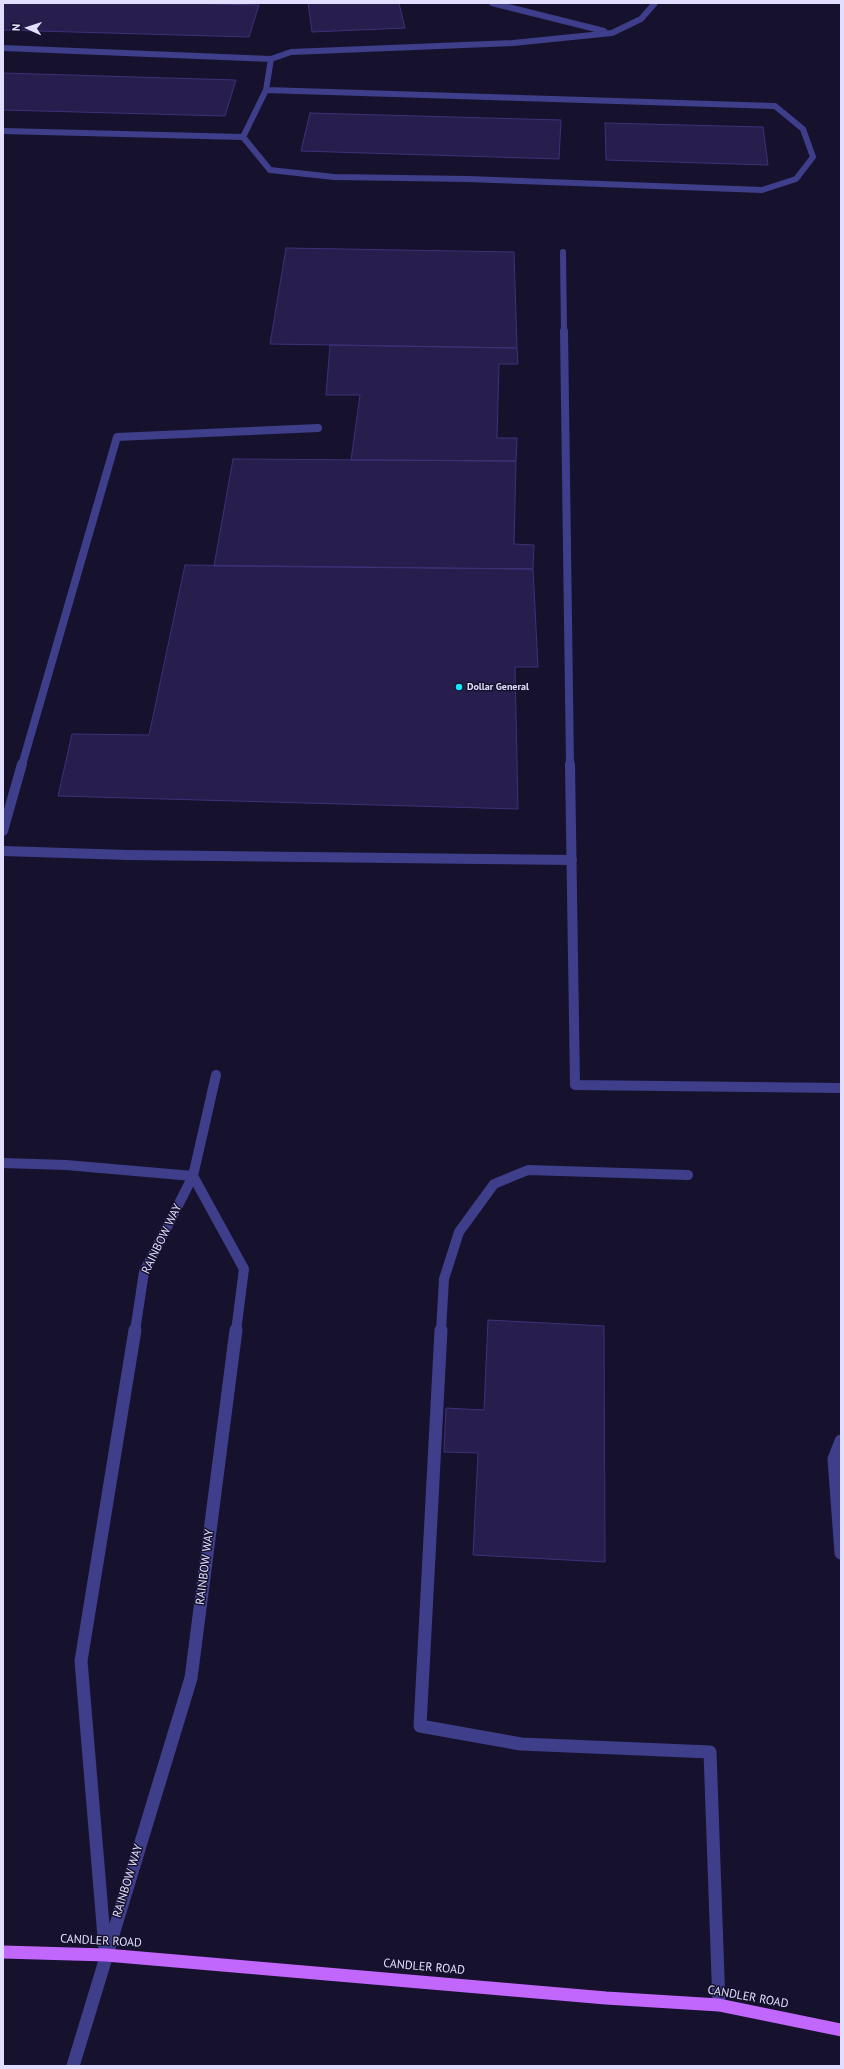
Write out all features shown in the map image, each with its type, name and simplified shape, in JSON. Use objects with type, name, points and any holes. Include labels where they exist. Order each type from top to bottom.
[{"type":"main road","name":"CANDLER ROAD","points":[[3,1952],[106,1955],[606,1998],[720,2005],[841,2030]]},
{"type":"street","points":[[492,3],[612,33]]},
{"type":"street","points":[[3,48],[271,59],[291,52],[513,43],[612,33],[641,20],[655,3]]},
{"type":"street","points":[[243,137],[266,90],[271,59]]},
{"type":"street","points":[[3,130],[243,137],[270,170],[334,177],[468,179],[762,190],[796,179],[813,157],[803,129],[776,106],[266,90]]},
{"type":"street","points":[[563,252],[575,1085],[841,1088]]},
{"type":"street","points":[[3,831],[117,437],[318,428]]},
{"type":"street","points":[[3,851],[128,855],[572,860]]},
{"type":"street","points":[[3,1163],[66,1165],[194,1176],[216,1075]]},
{"type":"street","points":[[688,1175],[528,1170],[494,1184],[459,1232],[444,1279],[420,1726],[521,1744],[710,1752],[720,2005]]},
{"type":"street","name":"RAINBOW WAY","points":[[106,1955],[191,1678],[244,1269],[194,1176]]},
{"type":"street","name":"RAINBOW WAY","points":[[106,1955],[81,1661],[144,1272],[194,1176]]},
{"type":"street","points":[[841,1441],[834,1459],[841,1553]]},
{"type":"street","points":[[73,2066],[106,1955]]},
{"type":"building","points":[[3,3],[180,3],[259,5],[249,37],[3,30]]},
{"type":"building","points":[[308,3],[399,3],[405,28],[312,32]]},
{"type":"building","points":[[3,73],[236,80],[225,116],[3,110]]},
{"type":"building","points":[[310,113],[561,120],[559,159],[301,151]]},
{"type":"building","points":[[605,123],[763,127],[768,165],[606,160]]},
{"type":"building","points":[[286,248],[514,252],[517,348],[270,344]]},
{"type":"building","points":[[330,345],[517,348],[518,364],[499,364],[497,438],[517,438],[516,461],[351,460],[360,395],[326,395]]},
{"type":"building","points":[[233,459],[516,461],[514,544],[534,545],[533,569],[214,566]]},
{"type":"building","points":[[185,565],[533,569],[538,667],[515,667],[518,809],[58,796],[72,734],[149,735]]},
{"type":"building","points":[[488,1320],[604,1326],[605,1562],[473,1555],[478,1453],[444,1452],[446,1408],[484,1410]]},
{"type":"place","name":"Dollar General","points":[[459,687]]}]
